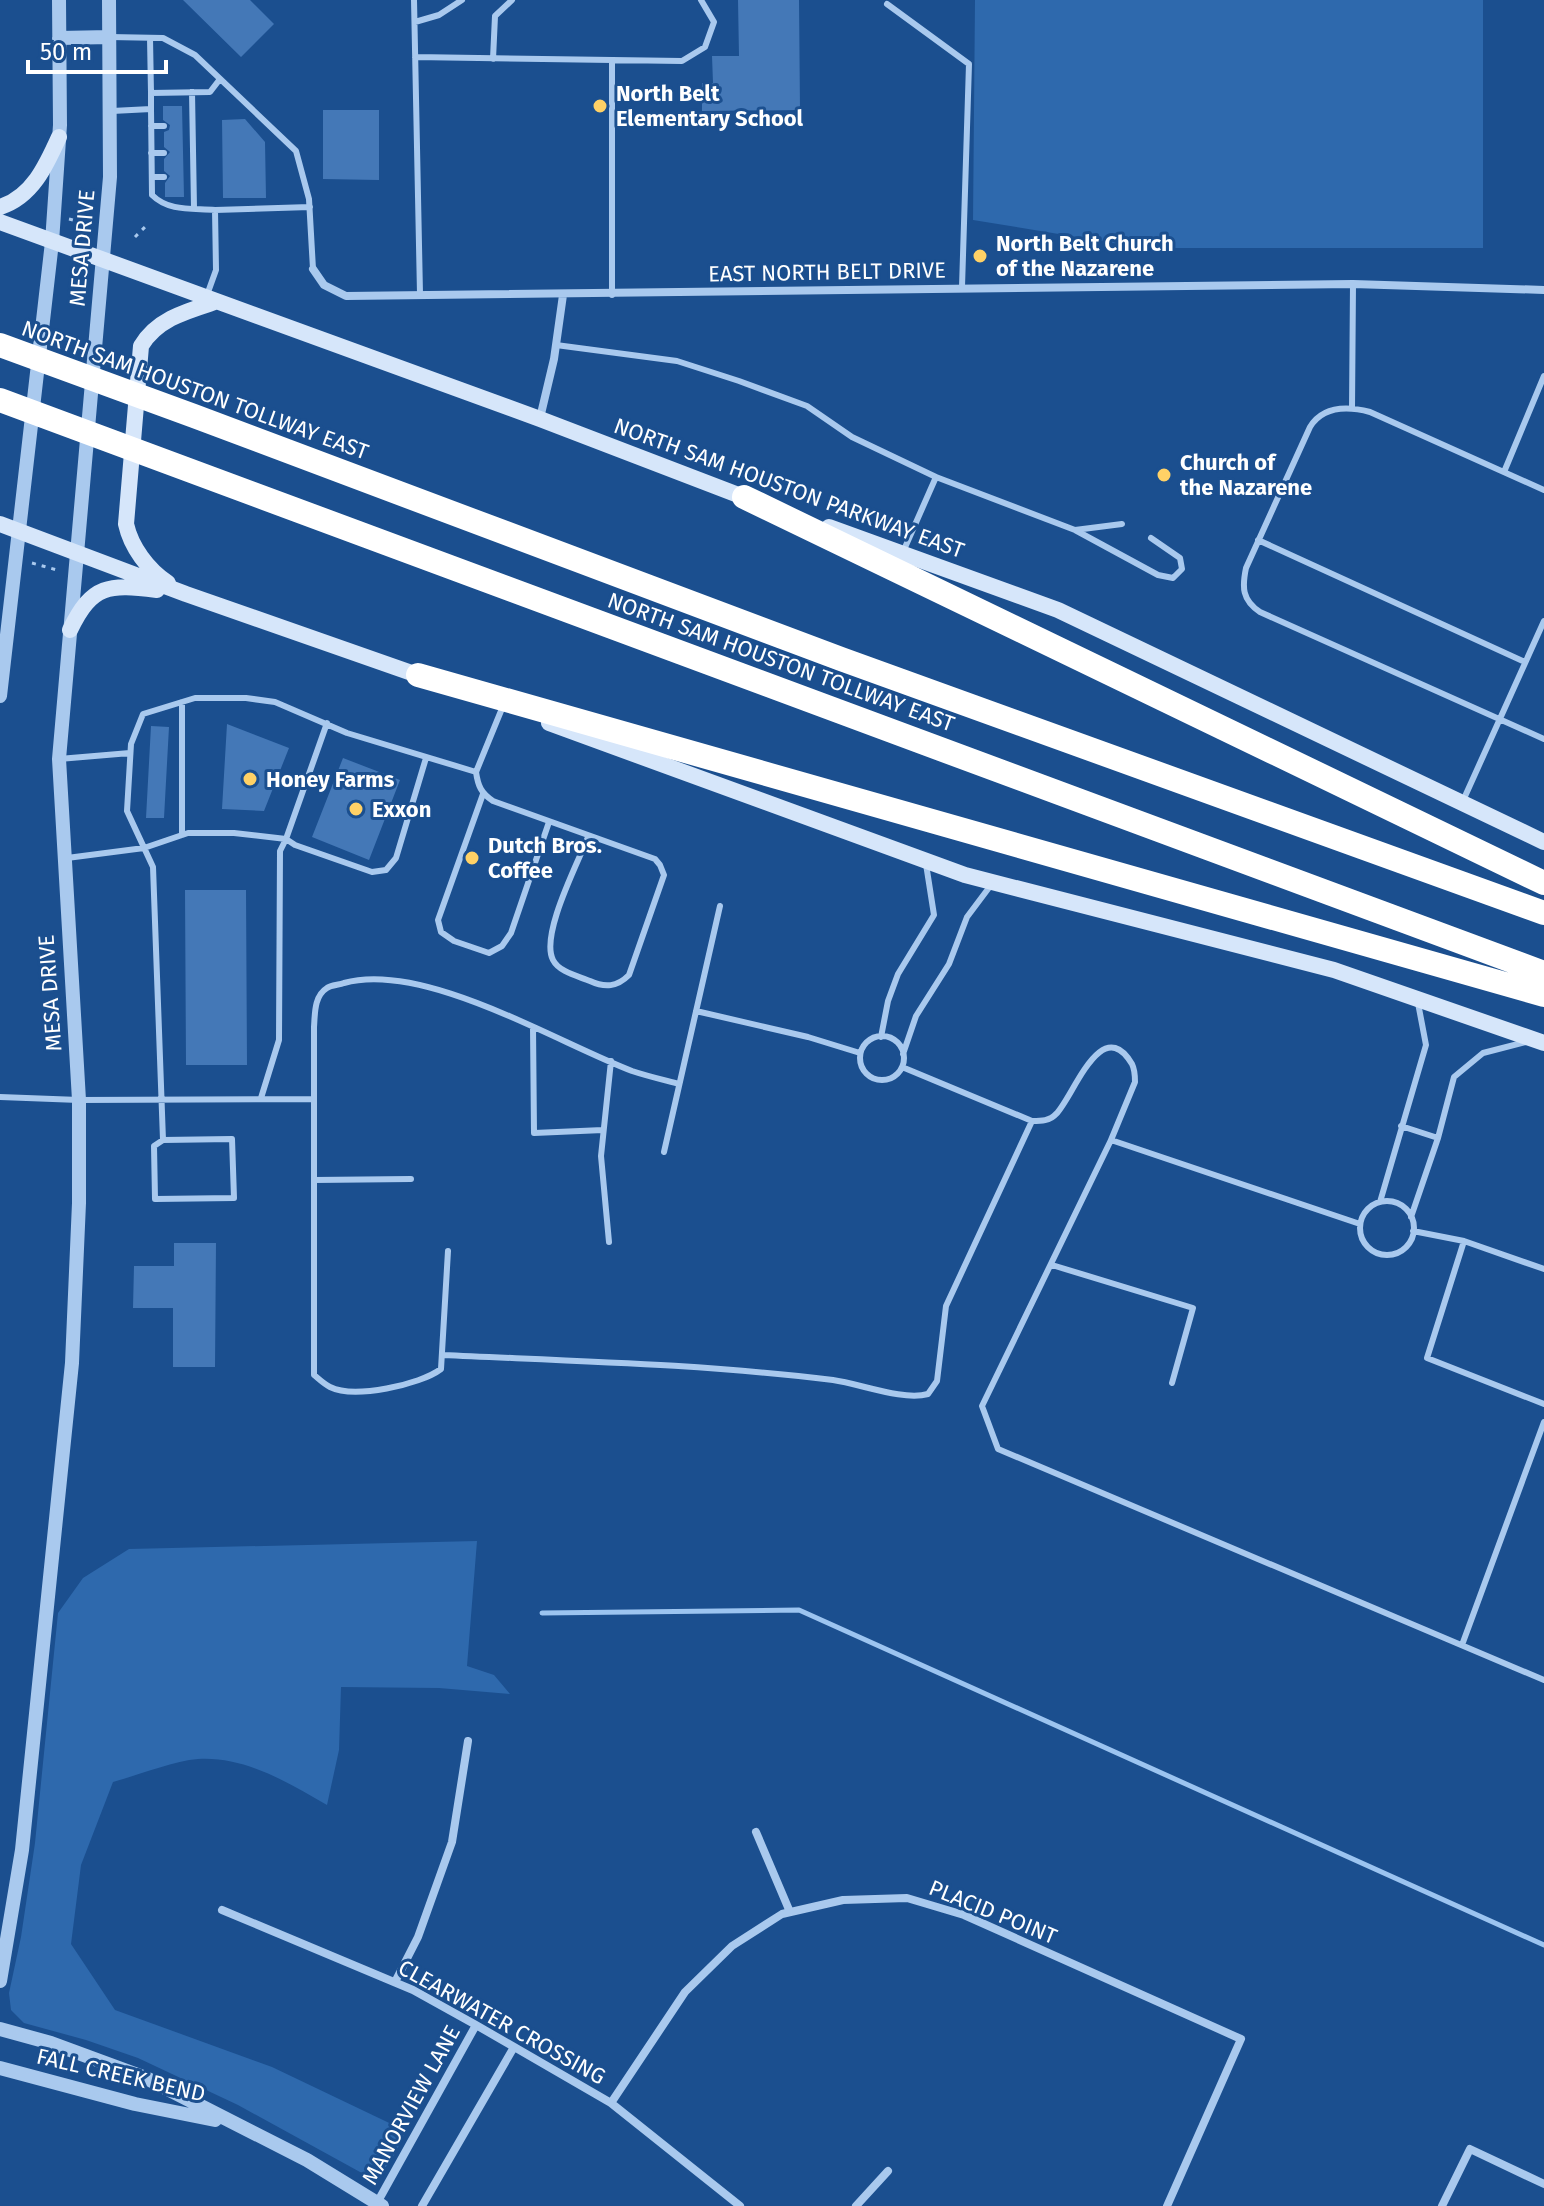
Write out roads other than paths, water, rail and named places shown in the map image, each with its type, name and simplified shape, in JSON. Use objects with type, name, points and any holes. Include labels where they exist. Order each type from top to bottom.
[{"type":"highway","name":"NORTH SAM HOUSTON TOLLWAY EAST","points":[[0,345],[841,659],[1544,913]]},
{"type":"highway","name":"NORTH SAM HOUSTON TOLLWAY EAST","points":[[0,400],[1544,973]]},
{"type":"highway","points":[[744,497],[898,561],[1544,883]]},
{"type":"highway","points":[[418,675],[1544,995]]},
{"type":"main road","points":[[0,207],[11,204],[38,179],[59,137]]},
{"type":"main road","name":"NORTH SAM HOUSTON PARKWAY EAST","points":[[0,222],[540,419],[744,497]]},
{"type":"main road","points":[[186,594],[160,578],[129,539],[126,509],[141,346],[148,333],[211,300]]},
{"type":"main road","points":[[0,524],[925,861],[993,882],[1334,970],[1539,1042]]},
{"type":"main road","name":"NORTH SAM HOUSTON PARKWAY EAST","points":[[898,561],[1058,610],[1544,842]]},
{"type":"main road","points":[[70,630],[81,607],[104,590],[128,586],[186,594]]},
{"type":"street","name":"MESA DRIVE","points":[[0,696],[52,242],[59,137],[59,0]]},
{"type":"street","name":"MESA DRIVE","points":[[0,1981],[22,1850],[72,1363],[79,1203],[79,1100],[59,759],[110,177],[109,0]]},
{"type":"street","points":[[59,38],[110,37]]},
{"type":"street","name":"EAST NORTH BELT DRIVE","points":[[313,269],[324,285],[346,296],[1353,284],[1544,290]]},
{"type":"street","points":[[540,419],[563,295]]},
{"type":"street","points":[[395,1982],[418,1937],[452,1842],[468,1741]]},
{"type":"street","points":[[756,1832],[790,1912]]},
{"type":"street","name":"PLACID POINT","points":[[611,2103],[685,1992],[732,1946],[782,1914],[843,1900],[907,1898],[964,1915],[1241,2039],[1167,2206]]},
{"type":"street","name":"CLEARWATER CROSSING","points":[[222,1910],[395,1982],[476,2025],[611,2103],[740,2206]]},
{"type":"street","name":"MANORVIEW LANE","points":[[379,2204],[476,2025]]},
{"type":"street","name":"FALL CREEK BEND","points":[[0,2029],[51,2043],[146,2078],[307,2160],[379,2204]]},
{"type":"street","points":[[422,2206],[514,2047]]},
{"type":"street","name":"FALL CREEK BEND","points":[[0,2068],[135,2104],[231,2123]]},
{"type":"street","points":[[1442,2206],[1470,2149],[1544,2184]]},
{"type":"street","points":[[856,2206],[888,2171]]},
{"type":"lane","points":[[414,0],[420,294]]},
{"type":"lane","points":[[415,22],[439,15],[462,0]]},
{"type":"lane","points":[[493,59],[495,16],[512,0]]},
{"type":"lane","points":[[415,57],[682,61],[705,47],[714,22],[701,0]]},
{"type":"lane","points":[[887,4],[969,64],[962,287]]},
{"type":"lane","points":[[110,37],[163,38],[195,55],[296,151],[310,207],[313,269]]},
{"type":"lane","points":[[150,38],[152,195],[168,207],[215,210],[310,207]]},
{"type":"lane","points":[[612,62],[612,295]]},
{"type":"lane","points":[[151,93],[210,92],[220,79]]},
{"type":"lane","points":[[192,92],[194,208]]},
{"type":"lane","points":[[112,111],[151,109]]},
{"type":"lane","points":[[151,126],[164,126]]},
{"type":"lane","points":[[182,126],[192,126]]},
{"type":"lane","points":[[151,153],[164,153]]},
{"type":"lane","points":[[183,153],[193,153]]},
{"type":"lane","points":[[152,177],[164,177]]},
{"type":"lane","points":[[183,177],[193,177]]},
{"type":"lane","points":[[211,300],[216,270],[215,210]]},
{"type":"lane","points":[[1352,408],[1353,284]]},
{"type":"lane","points":[[556,345],[677,361],[807,406],[852,437],[936,477],[1075,530],[1158,575],[1173,578],[1182,569],[1180,558],[1151,538]]},
{"type":"lane","points":[[1504,472],[1544,376]]},
{"type":"lane","points":[[1544,490],[1370,412],[1352,408],[1330,410],[1314,420],[1258,540],[1243,583],[1243,593],[1253,607],[1544,739]]},
{"type":"lane","points":[[898,561],[936,477]]},
{"type":"lane","points":[[1075,530],[1122,524]]},
{"type":"lane","points":[[1258,540],[1525,662]]},
{"type":"lane","points":[[1462,803],[1544,621]]},
{"type":"lane","points":[[163,1140],[153,867],[127,811],[131,744],[143,714],[195,698],[246,698],[275,702],[347,733],[476,772]]},
{"type":"lane","points":[[182,702],[182,835]]},
{"type":"lane","points":[[503,706],[476,772],[483,794],[493,801],[588,837],[655,859],[664,875],[629,975],[621,983],[611,986],[597,984],[561,969],[553,962],[549,949],[551,930],[588,837]]},
{"type":"lane","points":[[261,1098],[279,1040],[280,851],[327,723]]},
{"type":"lane","points":[[59,759],[130,753]]},
{"type":"lane","points":[[64,859],[144,848],[182,835],[234,833],[286,839],[372,872],[386,870],[396,858],[426,758]]},
{"type":"lane","points":[[483,794],[438,920],[441,932],[454,941],[489,953],[502,946],[511,933],[549,822]]},
{"type":"lane","points":[[881,1037],[888,1001],[898,974],[934,915],[925,861]]},
{"type":"lane","points":[[903,1054],[897,1043],[881,1037],[868,1041],[860,1053],[861,1066],[869,1076],[888,1080],[902,1067],[903,1054],[916,1016],[949,964],[967,917],[993,882]]},
{"type":"lane","points":[[664,1152],[720,906]]},
{"type":"lane","points":[[448,1251],[441,1369],[417,1382],[385,1389],[331,1388],[314,1375],[316,1002],[326,988],[359,979],[395,979],[429,987],[533,1027],[633,1071],[679,1084]]},
{"type":"lane","points":[[1380,1202],[1426,1045],[1417,999]]},
{"type":"lane","points":[[696,1011],[808,1037],[860,1053]]},
{"type":"lane","points":[[533,1027],[534,1133],[603,1130]]},
{"type":"lane","points":[[1411,1217],[1402,1206],[1380,1202],[1367,1210],[1360,1224],[1363,1242],[1377,1253],[1386,1255],[1403,1249],[1409,1243],[1413,1231],[1411,1217],[1438,1138],[1454,1077],[1483,1053],[1539,1042]]},
{"type":"lane","points":[[902,1067],[1032,1121],[1043,1121],[1055,1116],[1090,1059],[1106,1049],[1115,1048],[1123,1051],[1132,1065],[1135,1082],[1111,1140],[982,1406],[998,1449],[1544,1680]]},
{"type":"lane","points":[[609,1242],[601,1156],[611,1061]]},
{"type":"lane","points":[[0,1097],[79,1100],[314,1099]]},
{"type":"lane","points":[[443,1355],[728,1368],[848,1382],[916,1397],[928,1394],[937,1381],[946,1306],[1032,1121]]},
{"type":"lane","points":[[1401,1126],[1438,1138]]},
{"type":"lane","points":[[232,1139],[234,1198],[155,1199],[154,1146],[163,1140],[232,1139]]},
{"type":"lane","points":[[1111,1140],[1360,1224]]},
{"type":"lane","points":[[314,1180],[411,1179]]},
{"type":"lane","points":[[1413,1231],[1464,1241],[1544,1269]]},
{"type":"lane","points":[[1464,1241],[1427,1358],[1544,1404]]},
{"type":"lane","points":[[1052,1265],[1193,1308],[1172,1383]]},
{"type":"lane","points":[[1462,1645],[1544,1422]]},
{"type":"waterway","points":[[542,1613],[799,1610],[1544,1945]]},
{"type":"place","name":"North Belt Elementary School","points":[[600,106]]},
{"type":"place","name":"North Belt Church of the Nazarene","points":[[980,256]]},
{"type":"place","name":"Church of the Nazarene","points":[[1164,475]]},
{"type":"place","name":"Honey Farms","points":[[250,779]]},
{"type":"place","name":"Exxon","points":[[356,809]]},
{"type":"place","name":"Dutch Bros. Coffee","points":[[472,858]]}]
